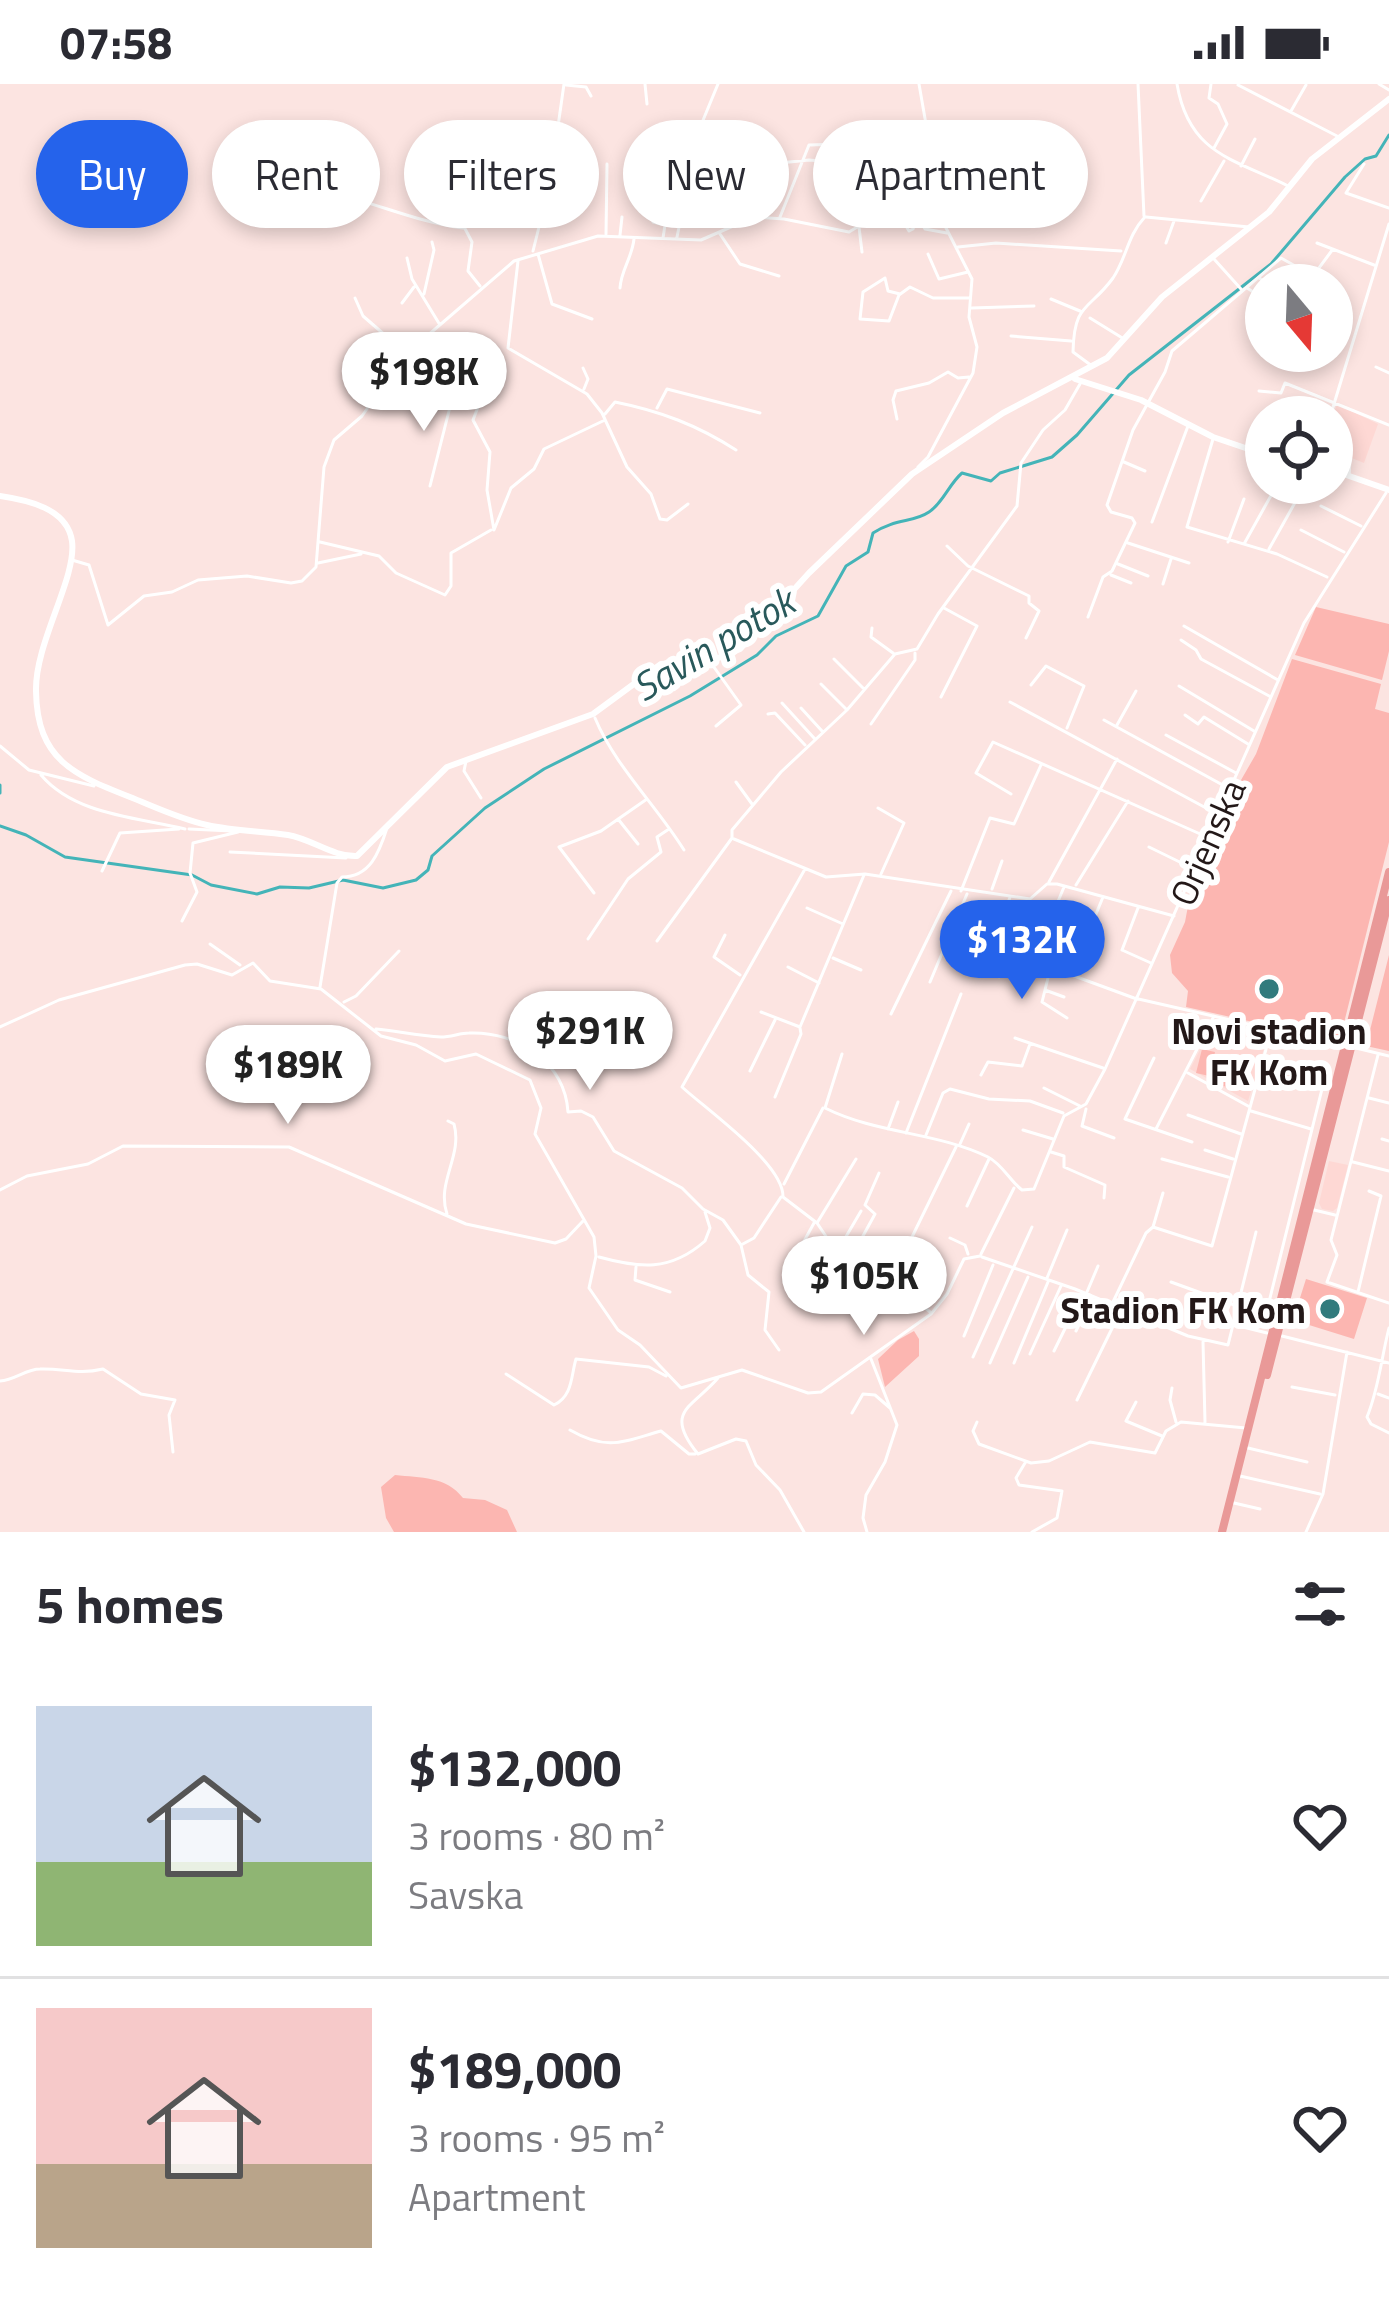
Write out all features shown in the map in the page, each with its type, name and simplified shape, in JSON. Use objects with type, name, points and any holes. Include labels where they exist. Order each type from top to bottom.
[{"type":"main road","points":[[1349,1047],[1389,872]]},
{"type":"main road","points":[[1224,1532],[1304,1207],[1389,900]]},
{"type":"main road","points":[[1224,1532],[1276,1335]]},
{"type":"street","points":[[645,84],[647,104]]},
{"type":"street","points":[[918,470],[971,377],[977,346],[969,272],[946,233],[919,84]]},
{"type":"street","points":[[1093,368],[1073,352],[1082,311],[1116,273],[1123,251],[1144,218],[1138,84]]},
{"type":"street","points":[[1177,84],[1189,119],[1213,149],[1240,168],[1288,187]]},
{"type":"street","points":[[1211,84],[1209,99],[1218,104],[1227,124],[1213,149]]},
{"type":"street","points":[[1257,94],[1263,84]]},
{"type":"street","points":[[230,852],[339,859],[363,854],[440,771],[593,714],[661,664],[711,662],[744,646],[809,573],[918,470],[1003,412],[1078,381],[1126,340],[1162,297],[1251,229],[1339,137],[1388,96],[1379,84]]},
{"type":"street","points":[[558,120],[564,85],[583,85],[591,95]]},
{"type":"street","points":[[1238,85],[1339,137]]},
{"type":"street","points":[[1290,112],[1306,85]]},
{"type":"street","points":[[703,120],[715,86]]},
{"type":"street","points":[[1240,168],[1255,140]]},
{"type":"street","points":[[789,193],[813,143]]},
{"type":"street","points":[[1201,201],[1224,159]]},
{"type":"street","points":[[789,163],[813,163]]},
{"type":"street","points":[[605,236],[607,164]]},
{"type":"street","points":[[1364,164],[1346,194],[1389,208]]},
{"type":"street","points":[[620,237],[622,217]]},
{"type":"street","points":[[1144,218],[1241,224],[1251,229]]},
{"type":"street","points":[[1166,243],[1174,219]]},
{"type":"street","points":[[1336,396],[1389,224]]},
{"type":"street","points":[[465,228],[472,237],[469,274],[481,288]]},
{"type":"street","points":[[540,228],[535,253],[552,304],[592,320]]},
{"type":"street","points":[[663,239],[664,228]]},
{"type":"street","points":[[676,240],[679,228]]},
{"type":"street","points":[[70,560],[88,566],[108,625],[133,602],[198,580],[225,576],[291,583],[312,573],[317,563],[323,467],[334,440],[362,416],[412,349],[481,288],[535,253],[605,236],[701,240],[727,228]]},
{"type":"street","points":[[859,228],[862,252]]},
{"type":"street","points":[[924,228],[946,233]]},
{"type":"street","points":[[719,232],[740,264],[779,276]]},
{"type":"street","points":[[620,288],[622,272],[633,255],[634,238]]},
{"type":"street","points":[[424,296],[432,242]]},
{"type":"street","points":[[1317,243],[1376,266]]},
{"type":"street","points":[[958,247],[1017,244],[1123,251]]},
{"type":"street","points":[[1322,264],[1333,249]]},
{"type":"street","points":[[928,254],[939,279],[969,272]]},
{"type":"street","points":[[1379,257],[1389,260]]},
{"type":"street","points":[[407,258],[415,285],[441,326]]},
{"type":"street","points":[[518,260],[506,346],[583,390],[604,417],[628,467],[651,494],[657,516],[667,520],[688,504]]},
{"type":"street","points":[[1214,260],[1245,290]]},
{"type":"street","points":[[900,294],[888,291],[885,278],[874,282],[862,293],[861,320],[889,321],[900,294],[912,287],[934,298],[971,298]]},
{"type":"street","points":[[402,303],[415,285]]},
{"type":"street","points":[[1088,617],[1135,520],[1107,507],[1147,402],[1174,348],[1245,285]]},
{"type":"street","points":[[355,298],[363,316],[386,336],[392,355],[400,362]]},
{"type":"street","points":[[1051,299],[1082,311]]},
{"type":"street","points":[[970,308],[1034,306]]},
{"type":"street","points":[[1090,319],[1126,340]]},
{"type":"street","points":[[1011,337],[1073,341]]},
{"type":"street","points":[[412,349],[432,374],[483,394],[473,420],[490,452],[487,490],[492,529]]},
{"type":"street","points":[[583,368],[588,379],[583,390]]},
{"type":"street","points":[[1376,368],[1389,373]]},
{"type":"street","points":[[896,419],[896,391],[929,383],[945,373],[971,377]]},
{"type":"street","points":[[430,486],[453,395],[444,378]]},
{"type":"street","points":[[1078,381],[1147,402],[1213,437],[1245,448]]},
{"type":"street","points":[[871,724],[915,660],[914,651],[943,607],[1017,504],[1021,465],[1043,430],[1065,410],[1078,381]]},
{"type":"street","points":[[1259,392],[1281,393],[1285,383],[1317,396]]},
{"type":"street","points":[[656,410],[667,389],[760,413]]},
{"type":"street","points":[[319,542],[379,556],[396,572],[445,595],[452,586],[451,553],[498,528],[511,488],[534,470],[545,447],[604,417],[615,402],[679,417],[736,450]]},
{"type":"street","points":[[1353,410],[1389,424]]},
{"type":"street","points":[[1152,523],[1188,424]]},
{"type":"street","points":[[1213,437],[1186,526],[1330,578]]},
{"type":"street","points":[[1123,461],[1144,471]]},
{"type":"street","points":[[1353,477],[1389,489]]},
{"type":"street","name":"Orjenska","points":[[1083,1107],[1138,999],[1304,623],[1389,489]]},
{"type":"street","points":[[0,496],[34,502],[56,515],[70,533],[70,560],[39,657],[37,713],[53,752],[69,769],[95,785],[199,823],[302,838],[347,856]]},
{"type":"street","points":[[1228,542],[1244,499]]},
{"type":"street","points":[[1244,546],[1266,504]]},
{"type":"street","points":[[1268,552],[1294,504]]},
{"type":"street","points":[[1321,506],[1363,526]]},
{"type":"street","points":[[1301,530],[1345,553]]},
{"type":"street","points":[[1126,542],[1190,563]]},
{"type":"street","points":[[947,546],[971,567],[1029,596],[1029,603],[1039,610],[1026,638]]},
{"type":"street","points":[[317,563],[363,553]]},
{"type":"street","points":[[1162,584],[1171,557]]},
{"type":"street","points":[[1116,564],[1148,576]]},
{"type":"street","points":[[1110,573],[1131,583]]},
{"type":"street","points":[[940,697],[977,626],[943,607]]},
{"type":"street","points":[[1184,626],[1280,681]]},
{"type":"street","points":[[872,628],[871,637],[895,654]]},
{"type":"street","points":[[1181,640],[1196,650],[1198,658],[1272,698]]},
{"type":"street","points":[[658,941],[753,806],[807,746],[848,710],[895,654],[914,651]]},
{"type":"street","points":[[834,659],[865,690]]},
{"type":"street","points":[[711,662],[740,704],[716,726]]},
{"type":"street","points":[[1031,685],[1046,666],[1084,686],[1066,730]]},
{"type":"street","points":[[820,684],[848,710]]},
{"type":"street","points":[[1179,686],[1256,732]]},
{"type":"street","points":[[1117,726],[1136,691]]},
{"type":"street","points":[[1010,702],[1220,816]]},
{"type":"street","points":[[782,704],[815,739]]},
{"type":"street","points":[[802,708],[823,733]]},
{"type":"street","points":[[768,714],[776,713],[807,746]]},
{"type":"street","points":[[593,714],[604,739],[684,850]]},
{"type":"street","points":[[1184,716],[1198,724],[1206,718],[1250,745]]},
{"type":"street","points":[[1104,720],[1232,789]]},
{"type":"street","points":[[1166,735],[1238,774]]},
{"type":"street","points":[[1011,794],[976,773],[992,743],[1210,838]]},
{"type":"street","points":[[0,746],[18,765],[40,775],[95,785]]},
{"type":"street","points":[[732,838],[830,877],[865,874],[1031,899],[1049,884],[1118,759]]},
{"type":"street","points":[[466,760],[464,772],[481,798]]},
{"type":"street","points":[[930,982],[990,818],[1014,824],[1042,763]]},
{"type":"street","points":[[40,775],[83,805],[185,829],[237,831]]},
{"type":"street","points":[[736,782],[753,806]]},
{"type":"street","points":[[594,893],[559,848],[601,831],[649,797]]},
{"type":"street","points":[[1075,888],[1129,800]]},
{"type":"street","points":[[878,808],[904,823],[880,876]]},
{"type":"street","points":[[616,818],[638,844]]},
{"type":"street","points":[[321,989],[338,881],[365,872],[387,826]]},
{"type":"street","points":[[588,939],[628,879],[661,852],[657,836],[670,828]]},
{"type":"street","points":[[102,871],[122,832],[185,829]]},
{"type":"street","points":[[182,921],[197,894],[191,874],[194,842],[237,831]]},
{"type":"street","points":[[1150,847],[1196,870]]},
{"type":"street","points":[[992,891],[1002,861]]},
{"type":"street","points":[[783,1185],[752,1148],[682,1087],[805,869]]},
{"type":"street","points":[[775,1096],[865,874]]},
{"type":"street","points":[[1049,884],[1174,916]]},
{"type":"street","points":[[1042,940],[1065,885]]},
{"type":"street","points":[[891,1014],[952,890]]},
{"type":"street","points":[[999,930],[1011,895]]},
{"type":"street","points":[[1082,948],[1104,896]]},
{"type":"street","points":[[1138,906],[1122,950],[1153,964]]},
{"type":"street","points":[[807,908],[844,925]]},
{"type":"street","points":[[724,935],[714,956],[741,976]]},
{"type":"street","points":[[210,944],[242,966],[258,965],[275,983],[321,989],[381,1036],[442,1060],[476,1054],[526,1076],[541,1108],[536,1134],[593,1234],[596,1256],[589,1288],[619,1330],[640,1345],[675,1385],[684,1388],[747,1370],[814,1393],[932,1314],[969,1256]]},
{"type":"street","points":[[999,977],[983,970],[995,947],[1138,999],[1389,1056]]},
{"type":"street","points":[[340,1003],[356,996],[399,951]]},
{"type":"street","points":[[831,957],[861,970]]},
{"type":"street","points":[[0,1027],[59,1000],[180,966],[197,964],[232,975],[242,966]]},
{"type":"street","points":[[788,967],[821,983]]},
{"type":"street","points":[[1051,968],[1042,1004],[1067,1018]]},
{"type":"street","points":[[1043,990],[1064,997]]},
{"type":"street","points":[[905,1134],[961,994]]},
{"type":"street","points":[[760,1012],[800,1027]]},
{"type":"street","points":[[1155,1130],[1214,1016]]},
{"type":"street","points":[[750,1071],[776,1019]]},
{"type":"street","points":[[374,1029],[442,1037],[476,1033],[524,1046],[550,1065],[568,1095],[568,1112],[593,1117],[614,1151],[670,1179],[720,1217],[741,1245],[747,1274],[769,1291],[765,1330],[779,1350]]},
{"type":"street","points":[[1153,1227],[1211,1246],[1272,1029]]},
{"type":"street","points":[[1015,1038],[1105,1069]]},
{"type":"street","points":[[981,1075],[987,1062],[1022,1066],[1032,1043]]},
{"type":"street","points":[[1378,1053],[1330,1242],[1336,1255],[1326,1279],[1328,1285],[1389,1303]]},
{"type":"street","points":[[741,1245],[754,1238],[782,1196],[783,1185],[825,1108],[842,1054]]},
{"type":"street","points":[[1154,1058],[1124,1117],[1192,1142]]},
{"type":"street","points":[[1262,1326],[1304,1207],[1322,1081],[1263,1064]]},
{"type":"street","points":[[1185,1072],[1250,1109],[1313,1130]]},
{"type":"street","points":[[1044,1088],[1083,1107]]},
{"type":"street","points":[[925,1138],[943,1094],[950,1089],[989,1099],[1030,1101],[1065,1114],[1083,1107]]},
{"type":"street","points":[[1367,1098],[1389,1102]]},
{"type":"street","points":[[888,1130],[898,1102]]},
{"type":"street","points":[[1083,1107],[1082,1126],[1114,1138]]},
{"type":"street","points":[[825,1108],[867,1127],[958,1146],[990,1158],[1025,1192],[1034,1189],[1065,1114]]},
{"type":"street","points":[[1188,1115],[1243,1135]]},
{"type":"street","points":[[448,1121],[454,1124],[458,1147],[447,1169],[443,1202],[448,1216]]},
{"type":"street","points":[[889,1287],[969,1124]]},
{"type":"street","points":[[1023,1130],[1054,1139]]},
{"type":"street","points":[[1382,1139],[1389,1141]]},
{"type":"street","points":[[0,1190],[27,1176],[88,1164],[123,1146],[256,1145],[290,1147],[481,1228],[555,1243],[566,1239],[584,1220]]},
{"type":"street","points":[[1204,1150],[1235,1160]]},
{"type":"street","points":[[1050,1151],[1064,1156],[1064,1167],[1106,1185],[1103,1198]]},
{"type":"street","points":[[967,1206],[990,1158]]},
{"type":"street","points":[[822,1296],[786,1274],[856,1159]]},
{"type":"street","points":[[1162,1160],[1230,1178]]},
{"type":"street","points":[[1351,1161],[1389,1171]]},
{"type":"street","points":[[845,1269],[875,1214],[865,1204],[879,1173]]},
{"type":"street","points":[[980,1256],[1016,1186]]},
{"type":"street","points":[[1358,1294],[1381,1196],[1369,1190]]},
{"type":"street","points":[[1112,1304],[1153,1227],[1163,1193]]},
{"type":"street","points":[[782,1196],[816,1222],[845,1269],[862,1282],[913,1296],[932,1314]]},
{"type":"street","points":[[1304,1207],[1337,1216]]},
{"type":"street","points":[[596,1256],[637,1268],[660,1265],[698,1248],[710,1231],[705,1210]]},
{"type":"street","points":[[827,1281],[836,1254],[861,1211]]},
{"type":"street","points":[[973,1357],[1032,1228]]},
{"type":"street","points":[[1014,1363],[1067,1230]]},
{"type":"street","points":[[969,1256],[1228,1345],[1256,1232]]},
{"type":"street","points":[[950,1238],[965,1245],[969,1256]]},
{"type":"street","points":[[964,1336],[994,1263]]},
{"type":"street","points":[[1076,1331],[1098,1265]]},
{"type":"street","points":[[637,1268],[635,1280],[670,1292]]},
{"type":"street","points":[[990,1363],[1029,1276]]},
{"type":"street","points":[[1172,1282],[1238,1306]]},
{"type":"street","points":[[1030,1354],[1062,1285]]},
{"type":"street","points":[[1054,1351],[1087,1294]]},
{"type":"street","points":[[1078,1400],[1122,1308]]},
{"type":"street","points":[[1234,1324],[1389,1363]]},
{"type":"street","points":[[1389,1328],[1368,1419],[1389,1433]]},
{"type":"street","points":[[1203,1340],[1205,1422]]},
{"type":"street","points":[[875,1366],[882,1349]]},
{"type":"street","points":[[1306,1532],[1323,1494],[1347,1352]]},
{"type":"street","points":[[867,1532],[863,1518],[866,1495],[885,1462],[897,1425],[870,1358]]},
{"type":"street","points":[[506,1374],[554,1405],[572,1383],[576,1359],[644,1366],[668,1376]]},
{"type":"street","points":[[0,1381],[36,1369],[68,1373],[103,1369],[141,1394],[175,1400],[170,1415],[172,1452]]},
{"type":"street","points":[[697,1453],[680,1418],[718,1376]]},
{"type":"street","points":[[1292,1387],[1337,1395]]},
{"type":"street","points":[[1172,1388],[1169,1397],[1177,1424]]},
{"type":"street","points":[[852,1413],[863,1394],[875,1395],[891,1409]]},
{"type":"street","points":[[1377,1394],[1389,1398]]},
{"type":"street","points":[[1136,1402],[1126,1421],[1163,1436]]},
{"type":"street","points":[[977,1422],[973,1432],[979,1444],[1026,1461],[1049,1461],[1090,1442],[1153,1453],[1177,1424],[1248,1428]]},
{"type":"street","points":[[570,1430],[590,1440],[633,1443],[661,1431],[688,1454],[745,1440],[756,1465],[780,1490],[804,1532]]},
{"type":"street","points":[[1248,1448],[1307,1462]]},
{"type":"street","points":[[1026,1461],[1017,1484],[1062,1491],[1057,1518],[1032,1532]]},
{"type":"street","points":[[1240,1476],[1323,1494]]},
{"type":"street","points":[[1234,1503],[1260,1509]]},
{"type":"shaded area","points":[[1353,412],[1378,424],[1364,463],[1353,459]]},
{"type":"shaded area","points":[[1316,607],[1389,624],[1382,680],[1295,655]]},
{"type":"shaded area","points":[[1292,659],[1381,684],[1375,709],[1389,713],[1389,842],[1341,1035],[1329,1039],[1186,1007],[1188,991],[1172,973],[1170,955],[1185,922],[1191,890],[1256,754]]},
{"type":"shaded area","points":[[1389,955],[1389,1051],[1366,1046]]},
{"type":"shaded area","points":[[1215,1021],[1263,1030],[1260,1043],[1265,1045],[1248,1101],[1190,1069]]},
{"type":"shaded area","points":[[1202,1049],[1215,1052],[1212,1065],[1231,1070],[1227,1087],[1217,1084],[1218,1078],[1196,1073]]},
{"type":"shaded area","points":[[1329,1161],[1348,1165],[1333,1211],[1322,1209],[1319,1203]]},
{"type":"shaded area","name":"Stadion FK Kom","points":[[1306,1279],[1367,1298],[1354,1339],[1293,1320]]},
{"type":"shaded area","points":[[914,1331],[919,1356],[885,1387],[878,1359]]},
{"type":"shaded area","points":[[395,1475],[441,1482],[463,1498],[485,1500],[507,1510],[517,1532],[394,1532],[386,1518],[381,1487]]},
{"type":"waterway","name":"Savin potok","points":[[0,826],[65,857],[192,875],[211,885],[257,894],[343,880],[383,888],[416,880],[428,870],[432,856],[485,808],[544,769],[690,696],[757,655],[776,636],[818,616],[846,566],[868,552],[873,533],[929,512],[962,473],[991,481],[1000,473],[1052,457],[1129,375],[1271,264],[1345,177],[1365,159],[1376,156],[1389,135]]},
{"type":"waterway","points":[[0,785],[0,793]]},
{"type":"place","name":"Novi stadion FK Kom","points":[[1269,989]]},
{"type":"place","name":"Stadion FK Kom","points":[[1330,1309]]}]
